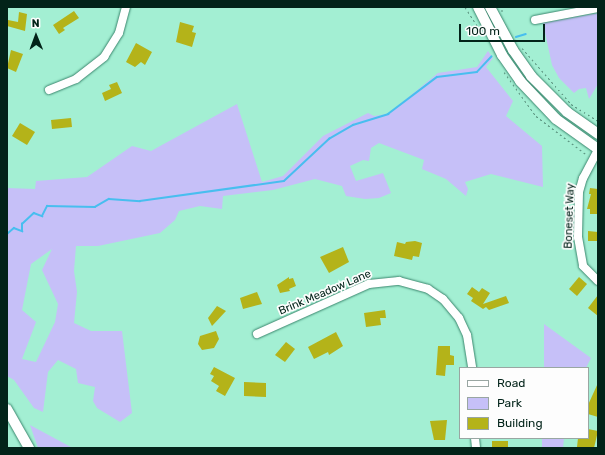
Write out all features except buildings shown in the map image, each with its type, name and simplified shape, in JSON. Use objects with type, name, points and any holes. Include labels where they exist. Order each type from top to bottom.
[{"type":"main road","points":[[478,7],[502,55],[520,81],[552,115],[598,149]]},
{"type":"main road","points":[[490,7],[513,50],[531,76],[566,112],[598,134]]},
{"type":"main road","points":[[7,409],[29,448]]},
{"type":"street","points":[[49,90],[76,79],[104,57],[119,33],[126,7]]},
{"type":"street","points":[[535,20],[598,8]]},
{"type":"street","name":"Boneset Way","points":[[598,149],[582,178],[578,237],[583,266],[598,281]]},
{"type":"street","name":"Brink Meadow Lane","points":[[257,334],[369,284],[399,281],[428,289],[443,299],[459,318],[467,335],[472,367]]},
{"type":"path","points":[[501,16],[502,7]]},
{"type":"path","points":[[517,45],[526,50],[571,104],[598,121]]},
{"type":"green space","points":[[598,13],[598,84],[589,99],[586,88],[579,89],[574,93],[559,78],[552,65],[543,23]]},
{"type":"green space","points":[[488,51],[493,58],[486,67],[513,101],[506,116],[542,146],[543,187],[491,174],[465,182],[468,189],[466,196],[446,179],[422,169],[424,160],[379,143],[371,148],[369,161],[363,160],[350,166],[356,181],[383,173],[391,193],[379,198],[365,199],[346,196],[342,186],[315,179],[273,190],[223,196],[222,209],[200,206],[179,211],[175,220],[160,233],[98,246],[76,246],[74,271],[77,292],[74,323],[91,331],[122,331],[132,413],[120,422],[97,408],[93,401],[95,387],[78,383],[76,369],[58,360],[48,372],[43,412],[34,408],[14,380],[7,376],[7,188],[35,189],[36,181],[87,177],[132,146],[151,151],[237,104],[262,182],[283,176],[323,136],[368,113],[374,116],[388,114],[438,73],[477,67]],"holes":[[[52,249],[42,270],[58,304],[55,322],[36,362],[22,359],[36,322],[22,310],[31,264]]]},
{"type":"green space","points":[[544,324],[591,358],[586,367],[544,367]]},
{"type":"green space","points":[[30,425],[69,446],[73,448],[38,448]]},
{"type":"green space","points":[[542,439],[564,439],[563,448],[542,448]]},
{"type":"waterway","points":[[516,37],[526,34]]},
{"type":"waterway","points":[[7,234],[14,228],[22,231],[22,224],[34,213],[42,216],[47,206],[95,207],[109,199],[140,201],[284,181],[329,139],[353,125],[388,114],[437,77],[477,72],[491,57]]}]
